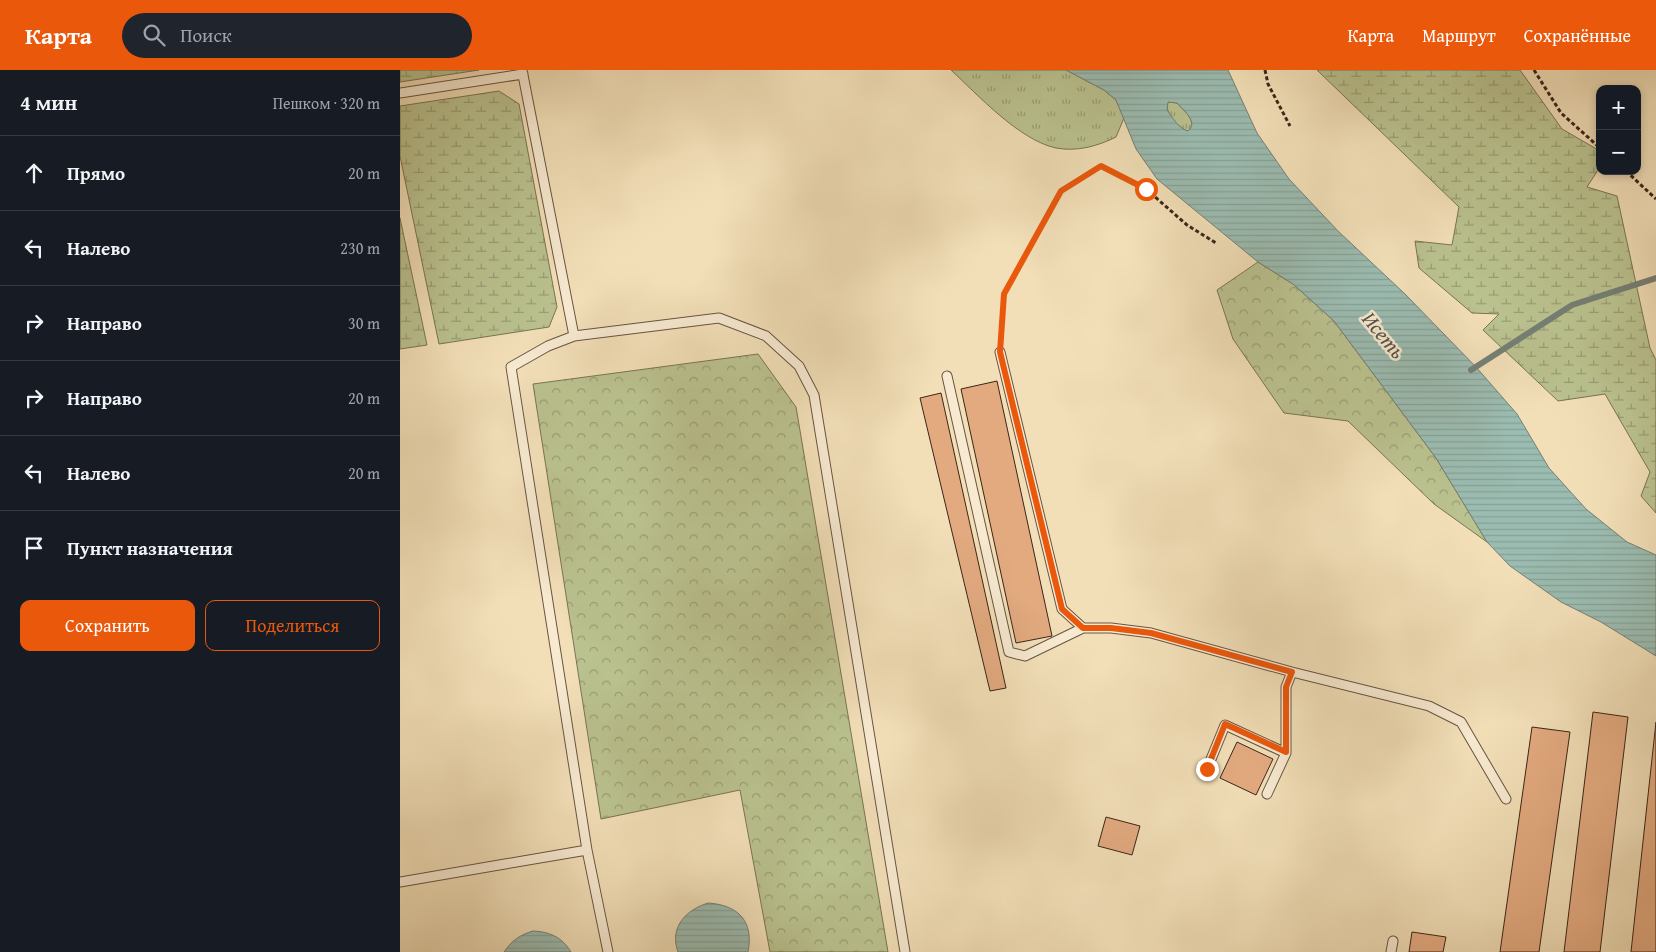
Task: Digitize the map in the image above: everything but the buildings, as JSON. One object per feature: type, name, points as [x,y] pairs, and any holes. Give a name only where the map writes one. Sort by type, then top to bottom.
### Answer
[{"type":"lane","points":[[400,92],[522,72],[574,336]]},
{"type":"lane","points":[[608,952],[587,850],[512,367],[548,346],[574,336],[718,318],[766,336],[799,366],[814,395],[905,952]]},
{"type":"lane","points":[[1000,352],[1062,609],[1083,628]]},
{"type":"lane","points":[[946,376],[1009,652],[1025,656],[1083,628],[1111,628],[1151,633],[1292,672],[1430,706],[1461,722],[1506,799]]},
{"type":"lane","points":[[1267,794],[1286,752],[1286,687],[1292,672]]},
{"type":"lane","points":[[1207,769],[1225,724],[1286,752]]},
{"type":"lane","points":[[400,882],[587,850]]},
{"type":"lane","points":[[1391,952],[1393,941]]},
{"type":"path","points":[[1265,70],[1268,84],[1290,126]]},
{"type":"path","points":[[1534,70],[1561,113],[1596,144]]},
{"type":"path","points":[[1000,352],[1004,294],[1061,191],[1101,166],[1146,189],[1187,225],[1216,243]]},
{"type":"path","points":[[1630,175],[1656,199]]},
{"type":"green space","points":[[400,70],[479,70],[400,82]]},
{"type":"green space","points":[[951,70],[1066,70],[1104,90],[1116,100],[1124,118],[1116,137],[1079,149],[1056,148],[1028,136],[1014,126],[986,104]]},
{"type":"green space","points":[[1317,70],[1520,70],[1562,129],[1596,149],[1596,173],[1587,187],[1617,196],[1650,348],[1656,360],[1656,513],[1641,496],[1650,472],[1605,394],[1558,401],[1483,330],[1499,314],[1472,313],[1419,268],[1415,241],[1452,245],[1459,207]]},
{"type":"green space","points":[[499,91],[519,104],[557,307],[549,327],[439,344],[400,156],[400,106]]},
{"type":"green space","points":[[1168,102],[1177,103],[1189,116],[1192,124],[1188,131],[1180,127],[1173,120],[1168,111]]},
{"type":"green space","points":[[400,218],[427,345],[400,349]]},
{"type":"green space","points":[[1258,262],[1293,284],[1334,321],[1436,458],[1487,542],[1434,504],[1348,421],[1284,413],[1233,339],[1217,290]]},
{"type":"green space","points":[[758,354],[796,407],[888,952],[770,952],[740,790],[601,819],[533,384]]},
{"type":"water","name":"Исеть","points":[[1066,70],[1228,70],[1257,133],[1289,179],[1338,231],[1405,294],[1476,367],[1517,414],[1549,468],[1586,509],[1627,542],[1656,555],[1656,656],[1601,622],[1561,602],[1510,566],[1487,542],[1436,458],[1334,321],[1293,284],[1258,262],[1157,179],[1136,149],[1116,100],[1104,90]],"holes":[[[1168,102],[1177,103],[1191,120],[1192,124],[1188,131],[1184,130],[1167,110]]]},
{"type":"water","points":[[708,903],[728,907],[742,917],[749,932],[748,952],[678,952],[676,935],[681,921],[693,910]]},
{"type":"water","points":[[533,931],[555,936],[571,952],[504,952],[510,944],[524,934]]},
{"type":"waterway","points":[[1471,370],[1572,305],[1656,278]]},
{"type":"route","points":[[1146,189],[1101,166],[1061,191],[1004,294],[1000,352],[1062,609],[1083,628],[1111,628],[1151,633],[1292,672],[1286,687],[1286,752],[1225,724],[1207,769]]}]
